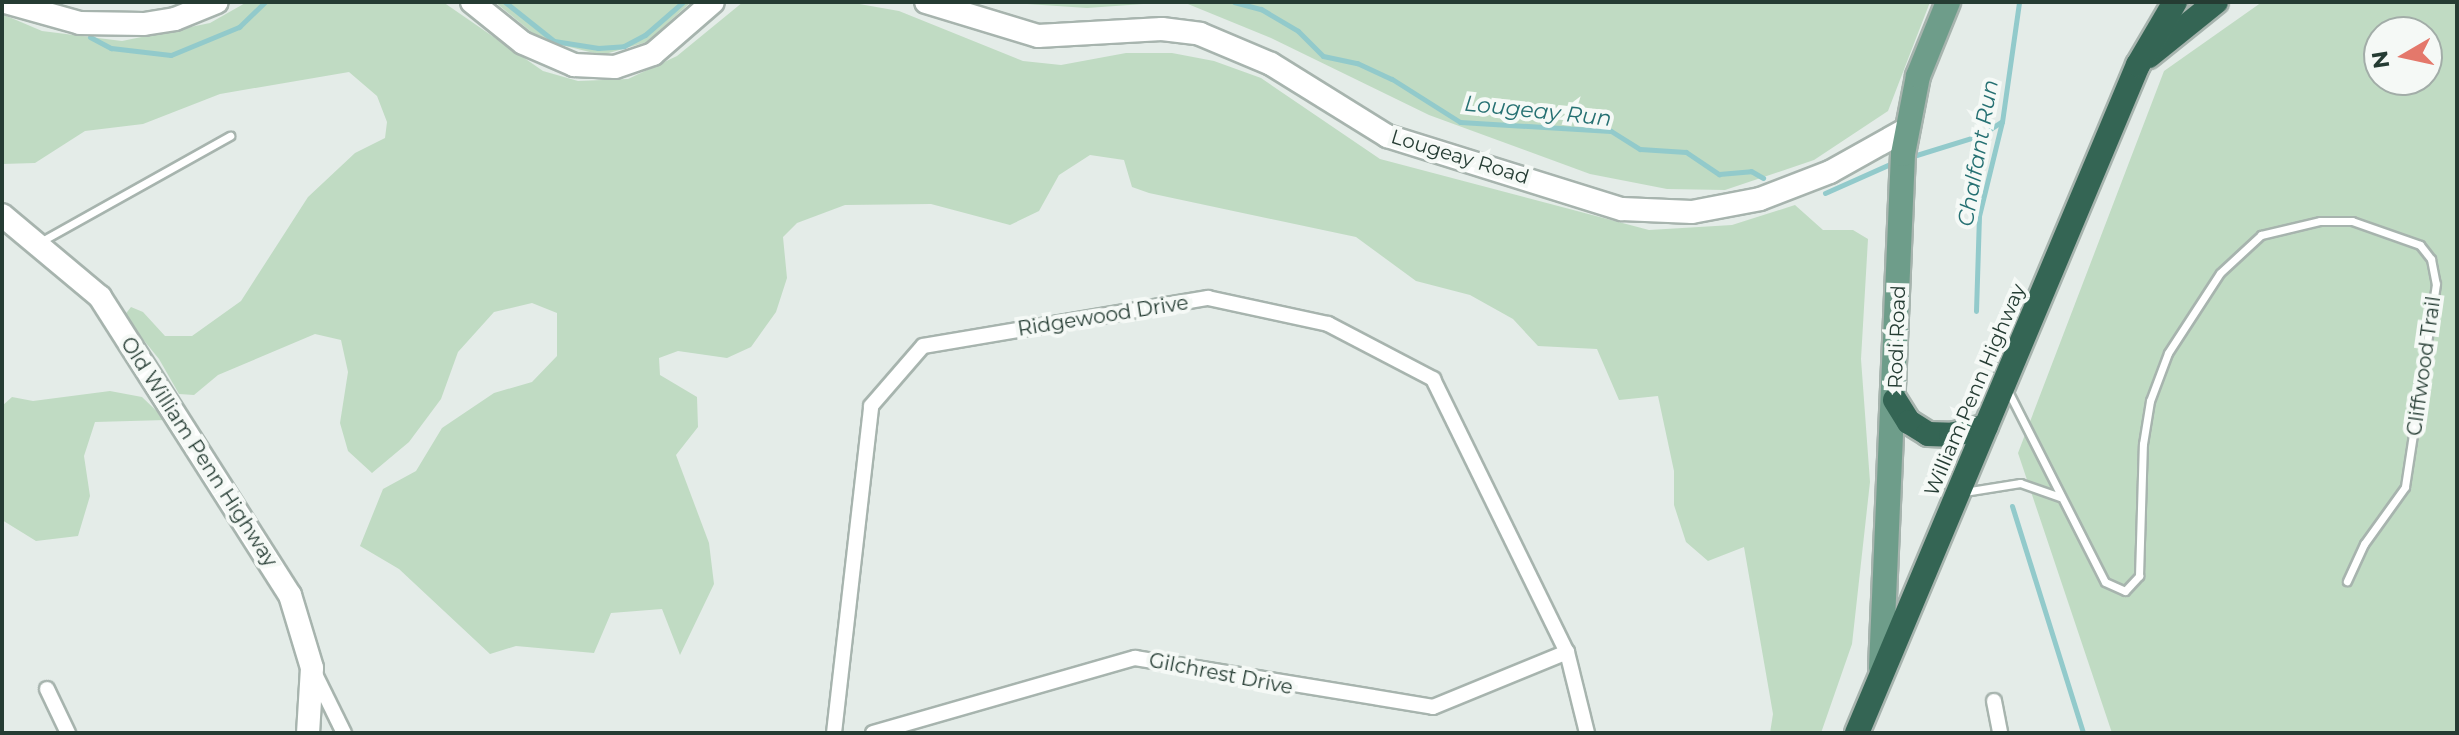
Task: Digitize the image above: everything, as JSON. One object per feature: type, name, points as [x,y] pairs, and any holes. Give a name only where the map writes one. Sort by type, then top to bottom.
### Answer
[{"type":"highway","name":"William Penn Highway","points":[[2138,65],[2154,2]]},
{"type":"highway","name":"William Penn Highway","points":[[1857,733],[2138,65],[2175,2]]},
{"type":"highway","points":[[2138,65],[2216,2]]},
{"type":"highway","points":[[1895,400],[1909,422],[1928,434],[1951,435],[1986,426]]},
{"type":"main road","name":"Rodi Road","points":[[1879,680],[1895,400],[1903,158],[1918,76],[1948,2]]},
{"type":"street","points":[[5,2],[80,23],[144,24],[175,19],[217,2]]},
{"type":"street","points":[[472,2],[523,43],[574,65],[615,67],[653,54],[713,2]]},
{"type":"street","name":"Lougeay Road","points":[[926,2],[1038,36],[1162,29],[1200,34],[1271,64],[1387,136],[1622,209],[1692,212],[1760,199],[1830,172],[1907,129]]},
{"type":"street","name":"Old William Penn Highway","points":[[2,215],[100,297],[290,595],[312,668],[308,733]]},
{"type":"street","name":"Ridgewood Drive","points":[[834,733],[871,406],[923,346],[1208,298],[1328,324],[1433,379],[1567,652],[1587,733]]},
{"type":"street","name":"Gilchrest Drive","points":[[873,733],[1135,658],[1308,691],[1433,707],[1567,652]]},
{"type":"street","points":[[312,668],[344,733]]},
{"type":"street","points":[[47,689],[68,733]]},
{"type":"street","points":[[1994,701],[2000,733]]},
{"type":"lane","points":[[38,243],[230,136]]},
{"type":"lane","name":"Cliffwood Trail","points":[[2004,384],[2109,587],[2131,589],[2139,576],[2143,444],[2150,401],[2168,353],[2189,316],[2220,273],[2261,235],[2274,228],[2352,221],[2420,245],[2436,275],[2405,487],[2364,544],[2347,581]]},
{"type":"lane","points":[[1957,494],[2020,483],[2062,498]]},
{"type":"green space","points":[[247,2],[443,2],[543,71],[578,81],[628,79],[677,56],[743,2],[848,2],[899,11],[1023,61],[1061,65],[1126,53],[1172,53],[1214,61],[1261,78],[1380,159],[1649,230],[1732,225],[1795,205],[1823,230],[1853,230],[1868,239],[1861,359],[1870,482],[1852,644],[1821,733],[1770,733],[1773,714],[1744,547],[1708,561],[1686,542],[1674,505],[1674,471],[1658,396],[1619,400],[1597,349],[1538,346],[1513,319],[1470,295],[1416,281],[1356,237],[1149,193],[1132,187],[1124,160],[1090,155],[1059,175],[1039,211],[1010,225],[931,204],[845,205],[797,223],[783,237],[787,278],[776,312],[751,347],[727,358],[678,351],[659,358],[660,375],[697,397],[698,427],[676,455],[709,543],[714,584],[680,655],[662,609],[611,613],[594,653],[516,646],[490,654],[399,569],[360,546],[383,489],[416,471],[442,428],[494,393],[532,382],[557,356],[557,313],[532,303],[494,312],[458,352],[441,399],[409,442],[372,473],[348,451],[340,423],[348,372],[341,340],[315,334],[218,375],[194,395],[179,394],[159,359],[124,316],[131,307],[143,312],[165,336],[192,336],[241,301],[308,197],[355,153],[385,138],[387,122],[377,96],[349,72],[220,94],[143,124],[85,131],[35,163],[2,164],[2,14],[42,31],[122,41],[210,23]]},
{"type":"green space","points":[[495,2],[691,2],[647,42],[602,55],[541,40]]},
{"type":"green space","points":[[995,2],[1171,2],[1087,8]]},
{"type":"green space","points":[[1183,2],[1930,2],[1888,111],[1814,160],[1725,190],[1667,189],[1590,174],[1429,115],[1271,38]]},
{"type":"green space","points":[[2262,2],[2457,2],[2457,733],[2112,733],[2018,453],[2164,71]]},
{"type":"green space","points":[[110,391],[142,397],[166,420],[95,422],[84,456],[90,496],[78,536],[36,541],[2,520],[2,406],[12,397],[33,401]]},
{"type":"waterway","name":"Lougeay Run","points":[[90,37],[111,48],[171,55],[239,27],[265,2]]},
{"type":"waterway","name":"Lougeay Run","points":[[505,2],[554,41],[598,48],[624,46],[645,35],[683,2]]},
{"type":"waterway","name":"Lougeay Run","points":[[1234,2],[1261,9],[1298,31],[1323,56],[1357,63],[1392,79],[1460,122],[1611,131],[1640,149],[1686,152],[1719,174],[1751,171],[1763,178]]},
{"type":"waterway","name":"Chalfant Run","points":[[1976,311],[1979,216],[2002,122],[2019,2]]},
{"type":"waterway","name":"Lougeay Run","points":[[1910,157],[1981,135],[2001,122]]},
{"type":"waterway","name":"Lougeay Run","points":[[1825,193],[1897,161]]},
{"type":"waterway","name":"Chalfant Run","points":[[2012,506],[2083,733]]}]
